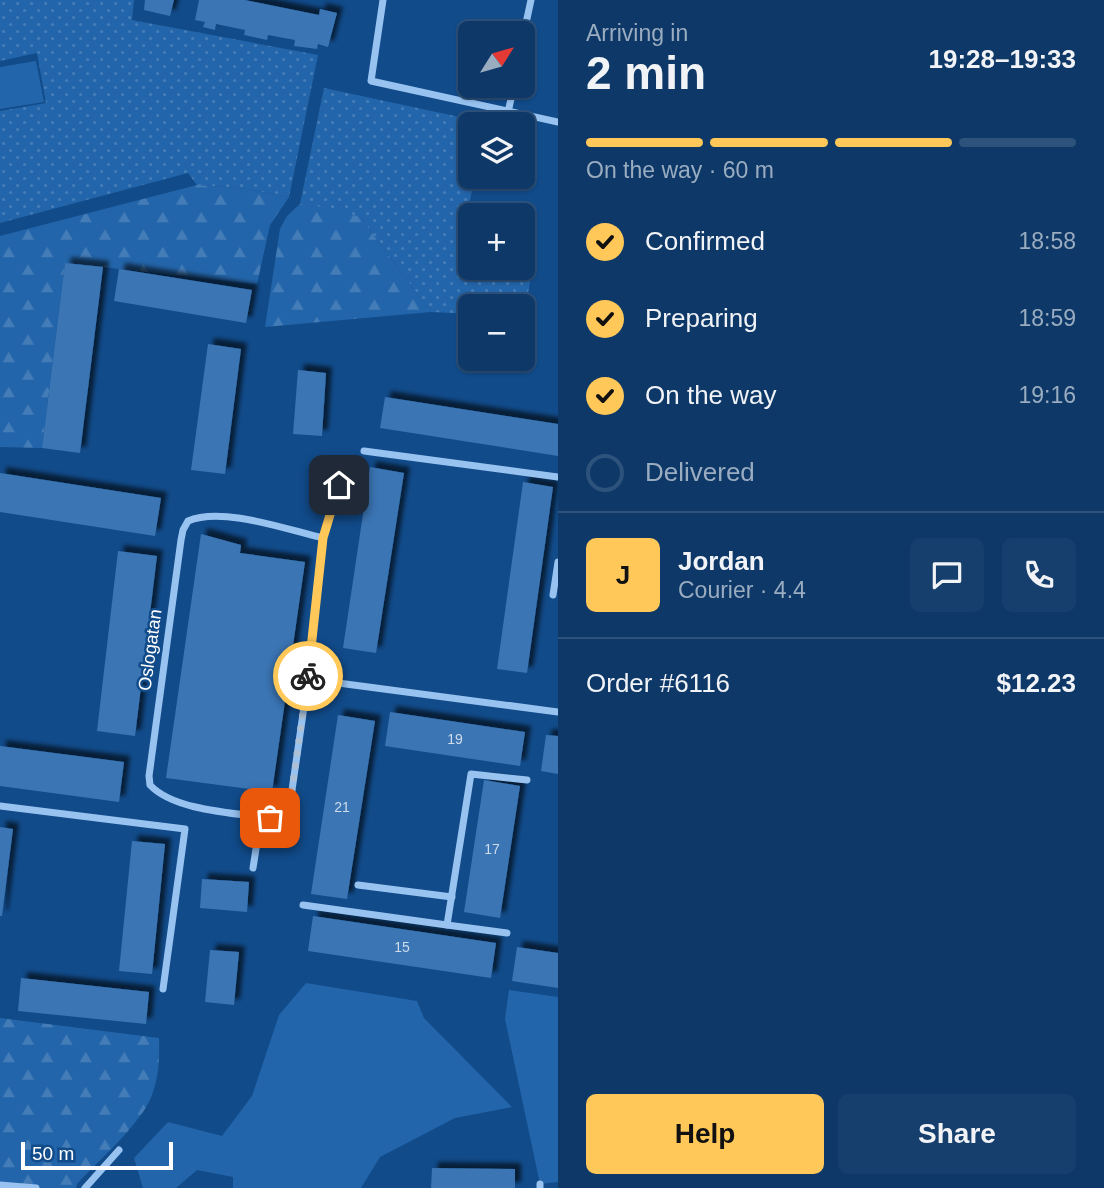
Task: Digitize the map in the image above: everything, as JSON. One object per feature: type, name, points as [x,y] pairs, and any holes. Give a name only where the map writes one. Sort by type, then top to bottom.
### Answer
[{"type":"street","points":[[383,0],[371,81],[508,112],[511,98]]},
{"type":"street","points":[[526,21],[531,0]]},
{"type":"street","points":[[535,117],[558,121]]},
{"type":"street","points":[[364,451],[558,477]]},
{"type":"street","points":[[253,868],[261,817],[279,815],[285,810],[291,797],[308,679],[323,538],[339,485]]},
{"type":"street","name":"Oslogatan","points":[[261,817],[192,806],[165,798],[150,785],[149,776],[183,530],[188,521],[207,516],[242,519],[323,538]]},
{"type":"street","points":[[553,595],[558,562]]},
{"type":"street","points":[[308,679],[558,712]]},
{"type":"street","points":[[447,925],[471,774],[527,780]]},
{"type":"street","points":[[0,806],[185,829],[163,989]]},
{"type":"street","points":[[358,885],[452,897]]},
{"type":"street","points":[[303,905],[507,933]]},
{"type":"street","points":[[85,1188],[119,1150]]},
{"type":"street","points":[[0,1185],[36,1188]]},
{"type":"green space","points":[[0,0],[134,0],[132,20],[318,55],[289,197],[241,188],[197,185],[188,173],[0,223],[0,111],[46,103],[37,53],[0,61]]},
{"type":"green space","points":[[36,61],[44,102],[0,109],[0,67]]},
{"type":"green space","points":[[324,88],[458,117],[458,189],[472,189],[470,203],[458,203],[458,280],[530,280],[528,294],[458,294],[458,313],[431,312],[360,217],[300,204]]},
{"type":"green space","points":[[197,185],[241,188],[289,197],[270,225],[257,284],[65,263],[42,448],[0,447],[0,236]]},
{"type":"green space","points":[[300,204],[331,208],[360,217],[431,312],[265,327],[280,229],[287,216]]},
{"type":"green space","points":[[306,983],[417,1001],[424,1018],[512,1107],[455,1118],[380,1157],[361,1188],[233,1188],[233,1177],[197,1170],[176,1188],[143,1188],[134,1158],[168,1122],[222,1136],[252,1096],[279,1015]]},
{"type":"green space","points":[[509,990],[558,997],[558,1182],[540,1184],[505,1019]]},
{"type":"green space","points":[[0,1018],[159,1038],[157,1077],[148,1104],[128,1131],[76,1188],[0,1188]]},
{"type":"building","points":[[145,0],[174,0],[170,16],[144,10]]},
{"type":"building","points":[[199,0],[245,0],[319,15],[320,9],[337,13],[328,47],[318,44],[317,49],[294,46],[295,40],[268,35],[267,40],[244,35],[245,30],[216,24],[215,30],[203,27],[205,22],[195,20]]},
{"type":"building","points":[[65,263],[103,267],[80,453],[42,448]]},
{"type":"building","points":[[119,269],[252,290],[246,323],[114,301]]},
{"type":"building","points":[[208,344],[241,349],[225,474],[191,470]]},
{"type":"building","points":[[298,370],[326,373],[322,436],[293,434]]},
{"type":"building","points":[[385,397],[558,424],[558,456],[380,428]]},
{"type":"building","points":[[370,467],[404,473],[376,653],[343,648]]},
{"type":"building","points":[[0,473],[161,498],[155,536],[0,512]]},
{"type":"building","points":[[523,482],[553,487],[527,673],[497,669]]},
{"type":"building","points":[[201,534],[241,545],[240,553],[305,562],[272,792],[166,778]]},
{"type":"building","points":[[118,551],[157,556],[135,736],[97,731]]},
{"type":"building","points":[[390,712],[525,732],[520,766],[385,746]]},
{"type":"building","points":[[338,715],[375,721],[347,899],[311,894]]},
{"type":"building","points":[[546,735],[558,736],[558,774],[541,771]]},
{"type":"building","points":[[0,746],[124,762],[119,802],[0,786]]},
{"type":"building","points":[[484,780],[520,786],[500,918],[464,912]]},
{"type":"building","points":[[0,827],[13,829],[2,916],[0,916]]},
{"type":"building","points":[[132,841],[165,844],[152,974],[119,971]]},
{"type":"building","points":[[202,879],[249,882],[247,912],[200,908]]},
{"type":"building","points":[[313,916],[496,943],[491,978],[308,951]]},
{"type":"building","points":[[517,947],[558,953],[558,988],[512,981]]},
{"type":"building","points":[[210,950],[239,952],[234,1005],[205,1002]]},
{"type":"building","points":[[21,978],[149,992],[146,1024],[18,1011]]},
{"type":"building","points":[[432,1168],[515,1169],[515,1188],[431,1188]]},
{"type":"way so far","points":[[270,818],[285,810],[291,797],[308,676]]},
{"type":"route","points":[[308,676],[323,538],[339,485]]}]
